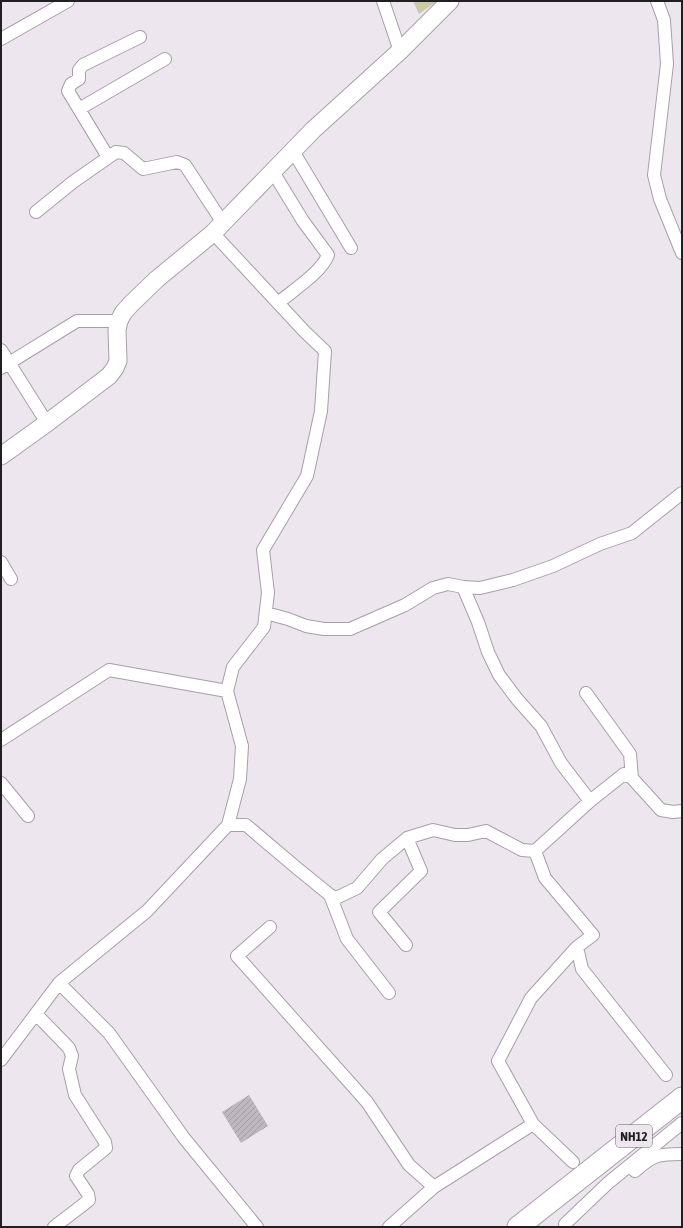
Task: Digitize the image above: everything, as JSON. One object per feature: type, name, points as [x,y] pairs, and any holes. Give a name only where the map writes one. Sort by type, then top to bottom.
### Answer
[{"type":"highway","name":"NH12","points":[[518,1227],[682,1098]]},
{"type":"highway","name":"NH12","points":[[534,1227],[555,1198]]},
{"type":"main road","points":[[1,456],[109,376],[115,368],[118,360],[117,330],[119,321],[123,313],[131,304],[157,279],[218,228],[313,130],[400,51],[450,1]]},
{"type":"street","points":[[1,39],[68,1]]},
{"type":"street","points":[[384,1],[400,51]]},
{"type":"street","points":[[657,1],[664,20],[667,64],[654,175],[660,198],[682,253]]},
{"type":"street","points":[[108,157],[68,91],[72,84],[79,79],[79,70],[83,65],[140,37]]},
{"type":"street","points":[[79,108],[165,59]]},
{"type":"street","points":[[293,151],[351,248]]},
{"type":"street","points":[[1,1060],[59,983],[147,911],[228,825],[240,779],[242,746],[227,691],[233,668],[264,627],[268,593],[263,550],[307,476],[321,411],[325,351],[278,303],[218,228],[186,165],[177,162],[143,168],[124,153],[116,152],[73,182],[36,212]]},
{"type":"street","points":[[273,172],[303,221],[328,255],[325,263],[317,271],[278,303]]},
{"type":"street","points":[[5,366],[77,321],[119,321]]},
{"type":"street","points":[[1,350],[5,366],[47,423]]},
{"type":"street","points":[[266,613],[306,626],[324,629],[350,628],[405,605],[433,588],[448,584],[480,588],[513,580],[553,566],[600,544],[632,533],[682,493]]},
{"type":"street","points":[[1,562],[11,579]]},
{"type":"street","points":[[463,587],[478,622],[488,652],[499,675],[517,699],[541,726],[561,763],[590,802]]},
{"type":"street","points":[[1,740],[109,670],[227,691]]},
{"type":"street","points":[[586,693],[630,754],[632,778]]},
{"type":"street","points":[[228,825],[246,825],[330,895],[336,898],[356,888],[382,859],[407,838],[433,830],[454,835],[468,835],[486,831],[522,850],[535,851],[624,774],[632,778],[661,810],[673,812],[682,811]]},
{"type":"street","points":[[1,783],[28,816]]},
{"type":"street","points":[[406,945],[380,912],[421,872],[407,838]]},
{"type":"street","points":[[535,851],[545,878],[593,935],[577,947],[531,998],[498,1061],[533,1124],[573,1162]]},
{"type":"street","points":[[330,895],[347,938],[389,993]]},
{"type":"street","points":[[270,927],[237,956],[367,1102],[409,1165],[434,1187]]},
{"type":"street","points":[[577,947],[582,969],[666,1075]]},
{"type":"street","points":[[59,983],[108,1033],[184,1138],[257,1227]]},
{"type":"street","points":[[36,1014],[69,1048],[72,1056],[69,1069],[75,1095],[105,1142],[106,1148],[79,1170],[76,1176],[88,1194],[88,1200],[54,1227]]},
{"type":"street","points":[[563,1225],[608,1183],[682,1123]]},
{"type":"street","points":[[389,1227],[434,1187],[533,1124]]},
{"type":"street","points":[[563,1225],[578,1218],[645,1162],[663,1154],[682,1154]]},
{"type":"green space","points":[[413,1],[437,1],[419,14]]},
{"type":"building","points":[[249,1095],[268,1126],[241,1143],[222,1112]]}]
